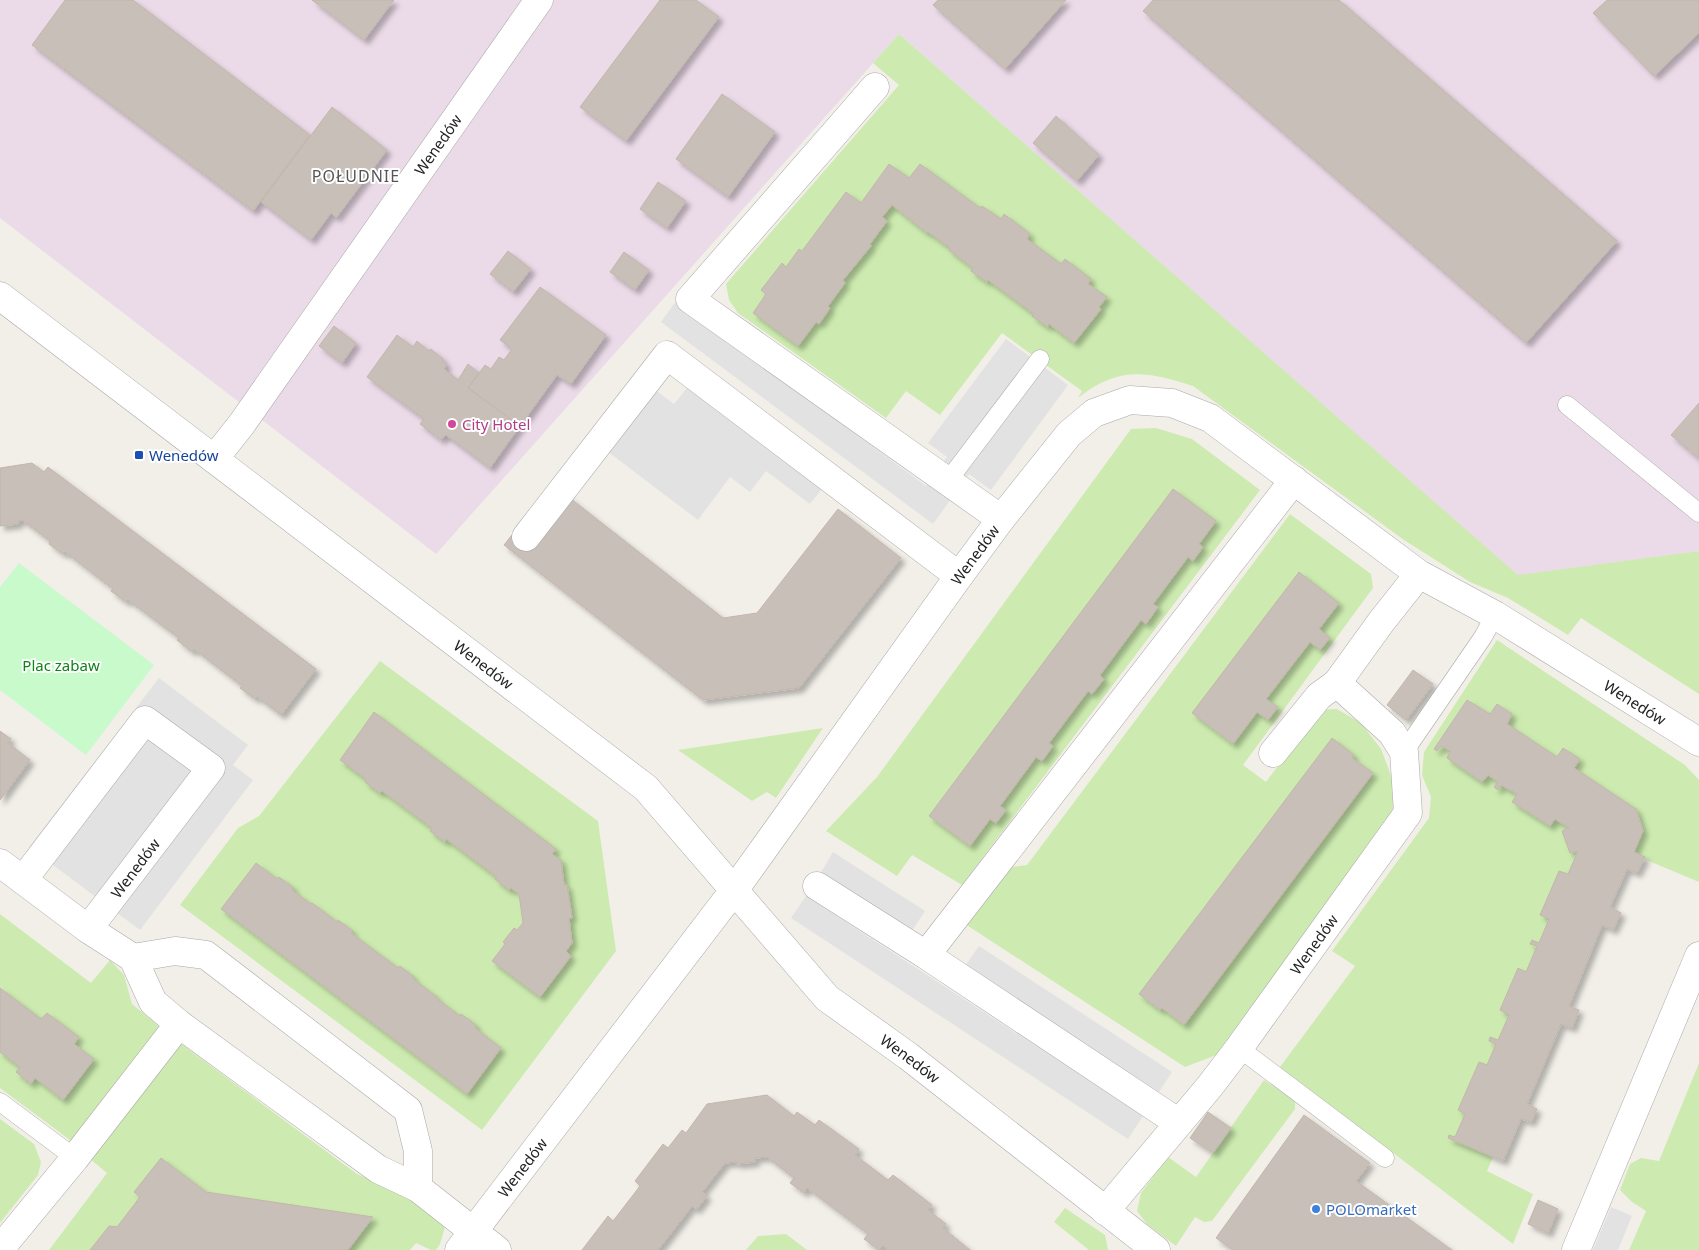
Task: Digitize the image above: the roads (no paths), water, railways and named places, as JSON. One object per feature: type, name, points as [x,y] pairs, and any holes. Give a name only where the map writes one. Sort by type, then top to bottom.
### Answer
[{"type":"street","name":"Wenedów","points":[[214,459],[252,408],[539,0]]},
{"type":"street","points":[[875,87],[690,299],[1000,519]]},
{"type":"street","name":"Wenedów","points":[[0,296],[646,788],[827,998],[908,1056],[1105,1211],[1141,1246]]},
{"type":"street","points":[[526,538],[667,355],[959,576]]},
{"type":"street","name":"Wenedów","points":[[466,1241],[735,889],[1000,519],[1069,434],[1094,413],[1130,400],[1172,403],[1210,418],[1419,574],[1495,615],[1699,742]]},
{"type":"street","points":[[926,955],[1294,480]]},
{"type":"street","points":[[1273,754],[1319,696],[1337,683],[1381,622],[1419,574]]},
{"type":"street","points":[[1337,683],[1392,733],[1404,752]]},
{"type":"street","name":"Wenedów","points":[[23,880],[145,720],[211,768],[88,929]]},
{"type":"street","name":"Wenedów","points":[[1105,1211],[1210,1086],[1408,814],[1404,752]]},
{"type":"street","points":[[0,863],[88,929],[133,958],[153,1002],[178,1024],[378,1169],[418,1188],[466,1241],[496,1250]]},
{"type":"street","points":[[817,886],[926,955],[1179,1123]]},
{"type":"street","points":[[133,958],[176,951],[206,955],[408,1110],[418,1152],[418,1188]]},
{"type":"street","points":[[1576,1250],[1699,956]]},
{"type":"street","points":[[0,1249],[75,1158],[178,1024]]},
{"type":"lane","points":[[947,482],[1040,359]]},
{"type":"lane","points":[[1567,405],[1699,513]]},
{"type":"lane","points":[[1404,752],[1495,615]]},
{"type":"lane","points":[[1238,1048],[1385,1158]]},
{"type":"lane","points":[[0,1102],[75,1158]]},
{"type":"place","name":"City Hotel","points":[[452,424]]},
{"type":"place","name":"Wenedów","points":[[139,455]]},
{"type":"place","name":"POLOmarket","points":[[1316,1209]]},
{"type":"district","name":"POŁUDNIE","points":[[356,176]]},
{"type":"park label","name":"Plac zabaw","points":[[61,665]]}]
